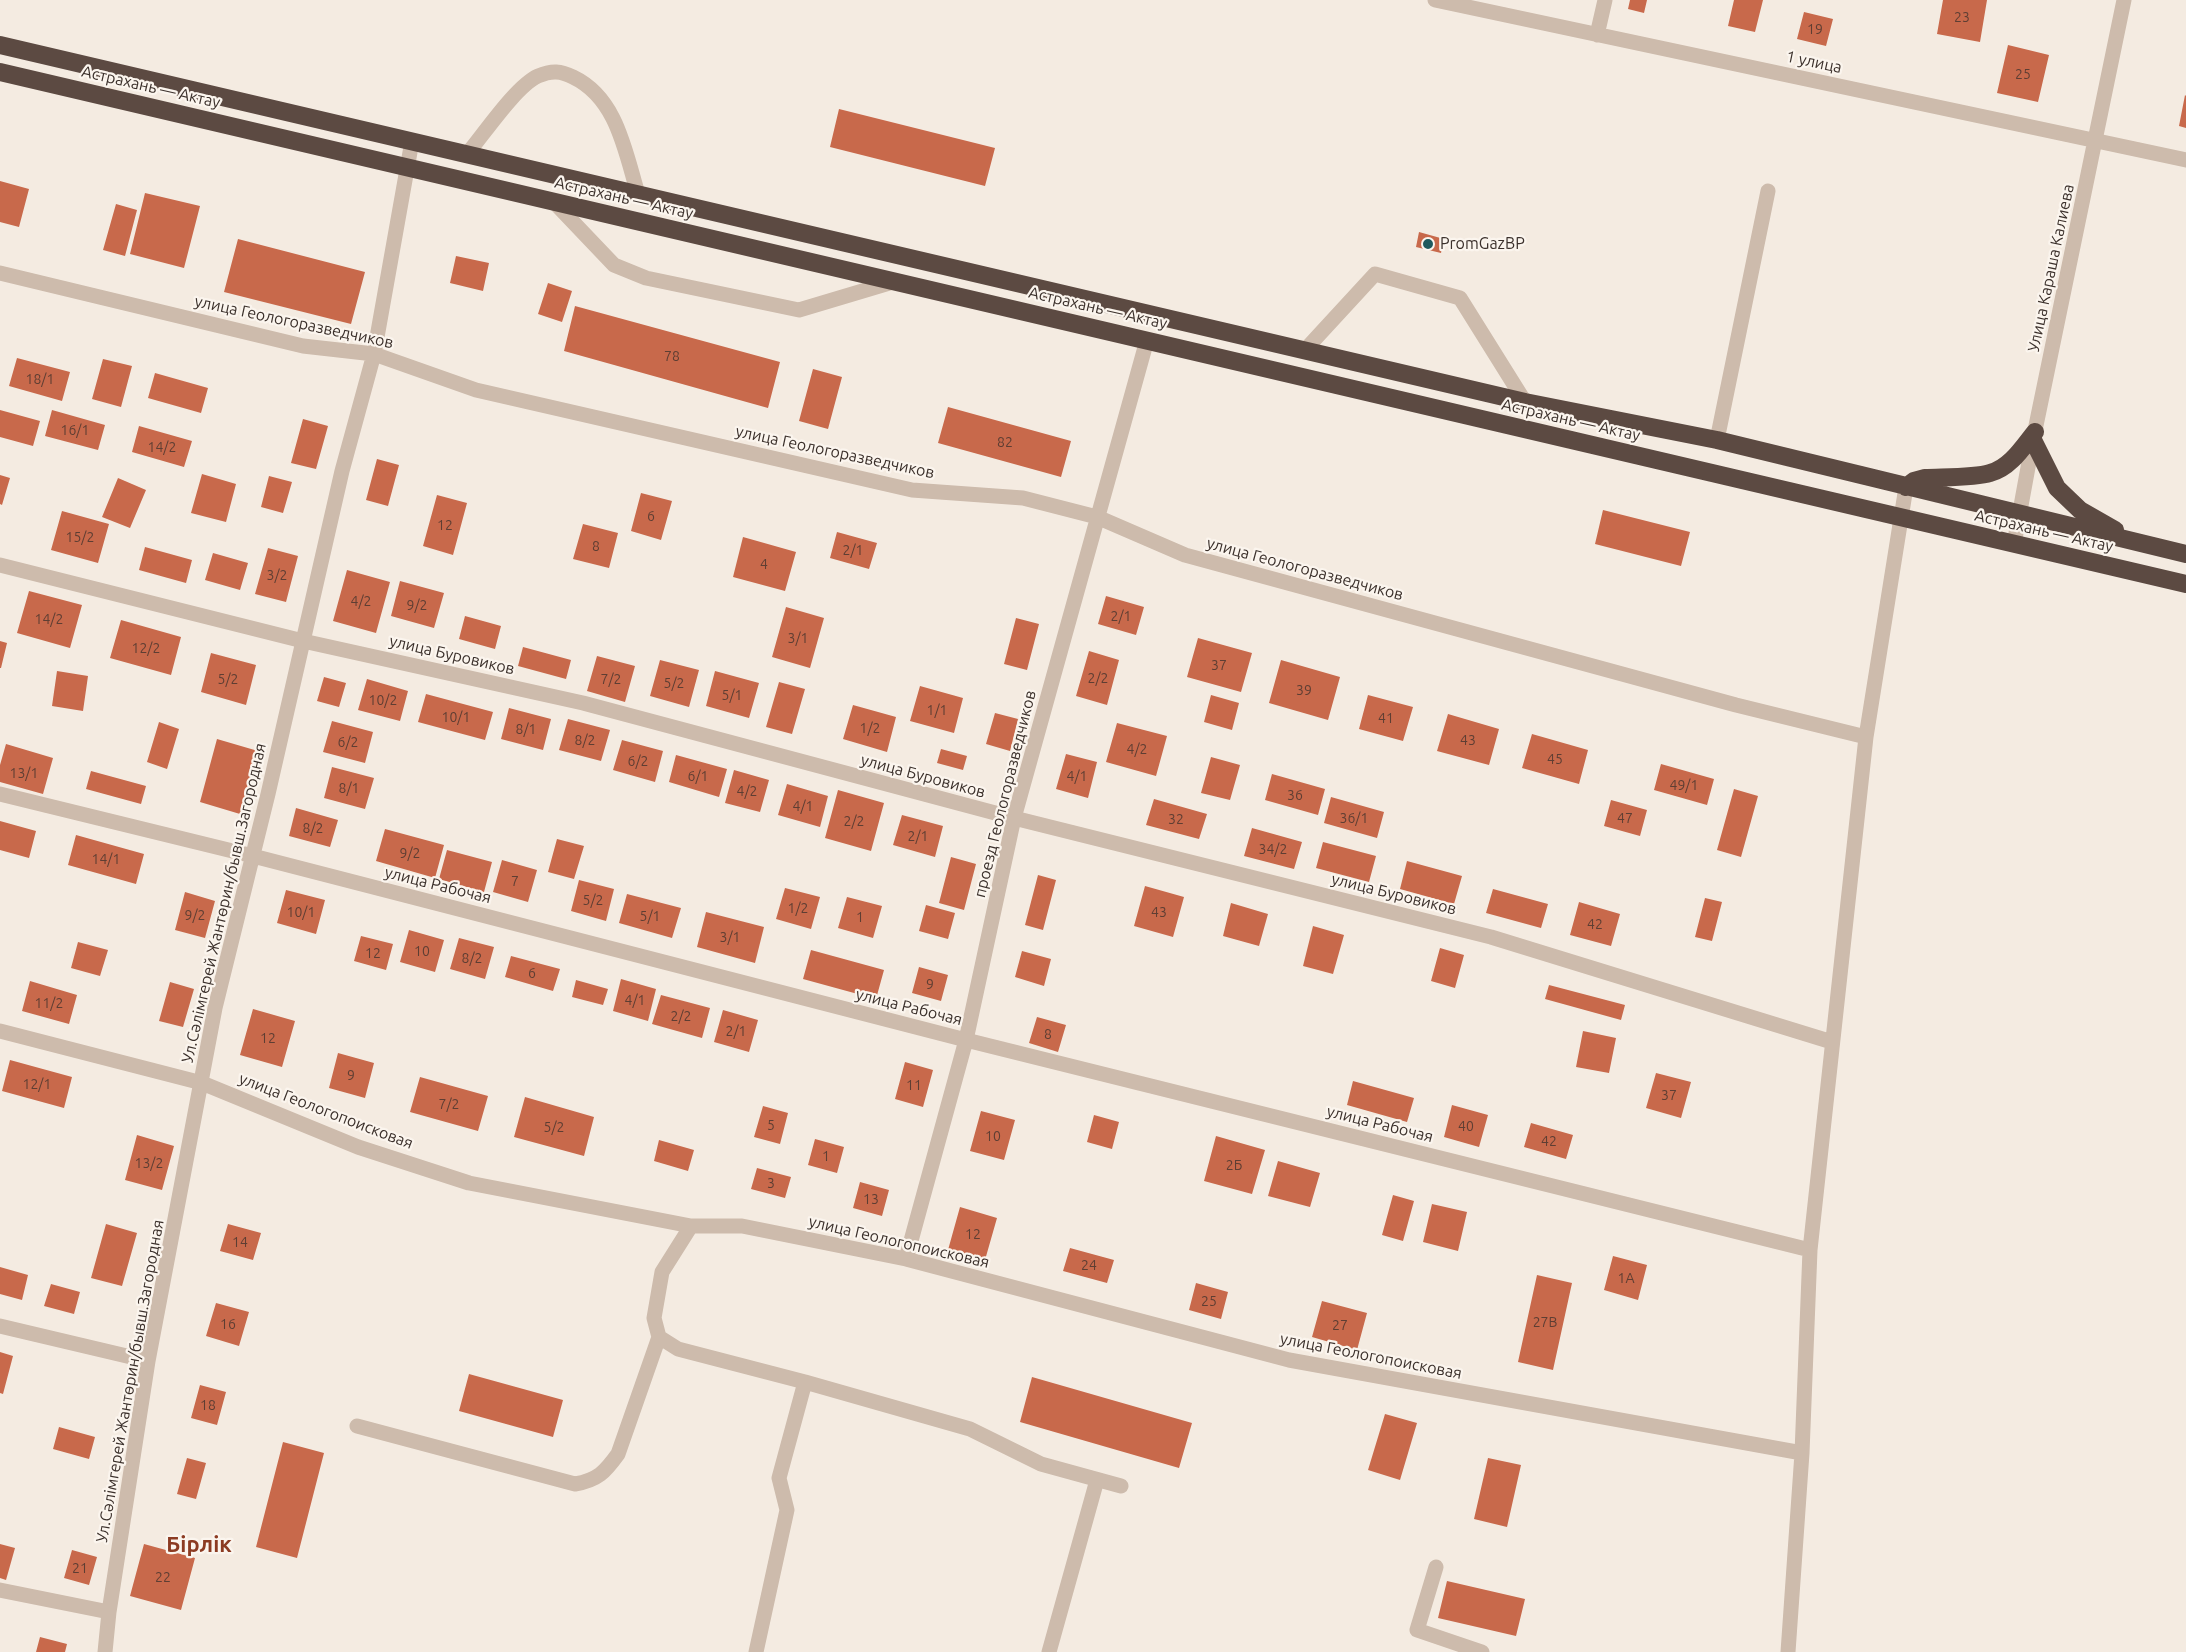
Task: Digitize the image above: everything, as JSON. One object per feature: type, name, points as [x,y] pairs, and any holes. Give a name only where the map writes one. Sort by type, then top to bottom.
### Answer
[{"type":"highway","name":"Астрахань — Актау","points":[[0,45],[1525,402],[1717,440],[2186,554]]},
{"type":"highway","name":"Астрахань — Актау","points":[[0,72],[2186,584]]},
{"type":"highway","points":[[120,99],[124,74]]},
{"type":"highway","points":[[1906,487],[1924,478],[1991,473],[2006,465],[2034,436],[2056,488],[2080,510],[2135,542]]},
{"type":"street","name":"1 улица","points":[[1435,0],[2186,160]]},
{"type":"street","points":[[1597,34],[1605,0]]},
{"type":"street","name":"Улица Караша Калиева","points":[[2014,544],[2034,436],[2124,0]]},
{"type":"street","points":[[467,154],[513,96],[537,76],[560,71],[585,83],[609,109],[619,130],[638,194]]},
{"type":"street","name":"Ул.Сәлімгерей Жантөрин/бывш.Загородная","points":[[105,1652],[109,1612],[148,1362],[215,1008],[253,856],[342,471],[374,354],[412,141]]},
{"type":"street","points":[[1717,440],[1768,191]]},
{"type":"street","points":[[553,201],[614,266],[646,278],[799,310],[896,281]]},
{"type":"street","name":"улица Геологоразведчиков","points":[[0,273],[303,346],[374,354],[476,390],[912,490],[1023,498],[1097,517],[1185,555],[1736,705],[1866,737]]},
{"type":"street","points":[[1305,350],[1375,274],[1460,298],[1525,402]]},
{"type":"street","name":"проезд Геологоразведчиков","points":[[906,1258],[966,1040],[1014,818],[1147,340]]},
{"type":"street","points":[[1788,1652],[1803,1453],[1810,1250],[1866,737],[1906,487]]},
{"type":"street","name":"улица Буровиков","points":[[0,565],[303,641],[583,703],[1014,818],[1491,937],[1832,1042]]},
{"type":"street","name":"улица Рабочая","points":[[0,794],[253,856],[966,1040],[1810,1250]]},
{"type":"street","name":"улица Геологопоисковая","points":[[0,1031],[202,1083],[358,1147],[469,1183],[692,1226],[742,1226],[906,1258],[1289,1360],[1803,1453]]},
{"type":"street","points":[[357,1426],[575,1484],[592,1481],[607,1469],[618,1454],[659,1337],[654,1318],[662,1272],[692,1226]]},
{"type":"street","points":[[0,1326],[148,1362]]},
{"type":"street","points":[[659,1337],[678,1349],[970,1429],[1041,1464],[1122,1486]]},
{"type":"street","points":[[756,1652],[787,1510],[779,1478],[805,1382]]},
{"type":"street","points":[[1049,1652],[1097,1480]]},
{"type":"street","points":[[1436,1567],[1417,1630],[1482,1652]]},
{"type":"street","points":[[0,1590],[109,1612]]},
{"type":"building","points":[[1630,0],[1647,0],[1644,13],[1628,9]]},
{"type":"building","points":[[1734,0],[1763,0],[1755,32],[1728,26]]},
{"type":"building","points":[[1943,0],[1987,0],[1980,42],[1937,34]]},
{"type":"building","points":[[1804,12],[1833,19],[1826,46],[1797,39]]},
{"type":"building","points":[[2008,45],[2049,55],[2038,102],[1997,93]]},
{"type":"building","points":[[2186,96],[2186,128],[2179,126]]},
{"type":"building","points":[[839,109],[995,148],[985,186],[830,147]]},
{"type":"building","points":[[0,181],[29,189],[19,227],[0,222]]},
{"type":"building","points":[[145,193],[200,206],[184,268],[130,254]]},
{"type":"building","points":[[116,204],[137,210],[125,256],[103,250]]},
{"type":"building","points":[[1419,232],[1444,239],[1441,253],[1416,247]]},
{"type":"building","points":[[238,239],[365,272],[351,324],[224,292]]},
{"type":"building","points":[[456,256],[489,263],[483,291],[450,283]]},
{"type":"building","points":[[548,283],[572,291],[562,322],[538,314]]},
{"type":"building","points":[[575,306],[780,362],[768,408],[564,351]]},
{"type":"building","points":[[17,358],[70,372],[62,401],[9,386]]},
{"type":"building","points":[[103,359],[132,366],[121,407],[92,399]]},
{"type":"building","points":[[813,369],[842,377],[828,429],[799,421]]},
{"type":"building","points":[[155,373],[208,388],[201,413],[148,398]]},
{"type":"building","points":[[948,407],[1071,441],[1061,477],[938,443]]},
{"type":"building","points":[[0,410],[40,421],[33,446],[0,437]]},
{"type":"building","points":[[52,410],[105,425],[98,450],[45,436]]},
{"type":"building","points":[[303,419],[328,426],[316,469],[291,463]]},
{"type":"building","points":[[139,426],[192,441],[184,467],[132,452]]},
{"type":"building","points":[[377,459],[399,465],[388,506],[366,500]]},
{"type":"building","points":[[202,474],[236,484],[226,522],[191,513]]},
{"type":"building","points":[[0,475],[10,478],[2,505],[0,504]]},
{"type":"building","points":[[269,476],[292,482],[283,513],[261,507]]},
{"type":"building","points":[[118,478],[146,490],[130,528],[102,517]]},
{"type":"building","points":[[641,493],[672,501],[661,540],[631,531]]},
{"type":"building","points":[[437,495],[467,503],[453,555],[423,546]]},
{"type":"building","points":[[1603,510],[1690,532],[1681,566],[1595,544]]},
{"type":"building","points":[[62,511],[109,524],[98,563],[51,550]]},
{"type":"building","points":[[583,524],[618,533],[609,568],[573,559]]},
{"type":"building","points":[[837,532],[877,543],[869,569],[830,558]]},
{"type":"building","points":[[743,537],[796,552],[785,591],[733,577]]},
{"type":"building","points":[[145,547],[192,560],[186,583],[139,570]]},
{"type":"building","points":[[268,548],[298,556],[286,602],[255,594]]},
{"type":"building","points":[[213,553],[248,563],[240,590],[205,580]]},
{"type":"building","points":[[347,570],[390,582],[376,633],[333,621]]},
{"type":"building","points":[[400,581],[444,593],[434,628],[391,616]]},
{"type":"building","points":[[29,591],[82,605],[70,648],[17,633]]},
{"type":"building","points":[[1106,596],[1144,607],[1136,635],[1098,624]]},
{"type":"building","points":[[786,607],[824,618],[810,668],[772,657]]},
{"type":"building","points":[[465,616],[501,626],[495,649],[459,639]]},
{"type":"building","points":[[1016,618],[1039,624],[1027,670],[1004,664]]},
{"type":"building","points":[[121,620],[181,637],[171,675],[110,658]]},
{"type":"building","points":[[1198,638],[1252,653],[1241,692],[1187,677]]},
{"type":"building","points":[[0,641],[7,643],[1,668],[0,668]]},
{"type":"building","points":[[523,647],[571,660],[566,679],[518,666]]},
{"type":"building","points":[[1089,651],[1119,660],[1107,705],[1076,696]]},
{"type":"building","points":[[211,653],[256,665],[246,705],[201,692]]},
{"type":"building","points":[[597,656],[635,666],[625,702],[587,691]]},
{"type":"building","points":[[660,660],[699,670],[689,707],[650,696]]},
{"type":"building","points":[[1281,660],[1340,677],[1328,720],[1269,703]]},
{"type":"building","points":[[57,671],[88,676],[83,711],[52,706]]},
{"type":"building","points":[[715,671],[759,683],[749,718],[706,706]]},
{"type":"building","points":[[324,677],[346,683],[339,707],[317,701]]},
{"type":"building","points":[[367,679],[408,691],[400,721],[358,710]]},
{"type":"building","points":[[779,682],[805,689],[792,734],[766,727]]},
{"type":"building","points":[[920,686],[963,698],[954,733],[910,721]]},
{"type":"building","points":[[426,694],[493,712],[485,740],[418,722]]},
{"type":"building","points":[[1211,695],[1239,703],[1232,730],[1204,722]]},
{"type":"building","points":[[1368,695],[1413,707],[1403,741],[1359,729]]},
{"type":"building","points":[[853,705],[896,717],[887,752],[843,739]]},
{"type":"building","points":[[509,708],[551,719],[543,750],[501,739]]},
{"type":"building","points":[[995,713],[1018,719],[1010,751],[986,744]]},
{"type":"building","points":[[1448,714],[1499,729],[1489,765],[1437,751]]},
{"type":"building","points":[[568,719],[610,730],[601,761],[559,750]]},
{"type":"building","points":[[332,721],[373,732],[365,763],[323,752]]},
{"type":"building","points":[[159,722],[179,729],[167,769],[147,762]]},
{"type":"building","points":[[1117,723],[1167,736],[1156,776],[1106,762]]},
{"type":"building","points":[[1532,734],[1588,750],[1579,784],[1522,768]]},
{"type":"building","points":[[217,739],[258,751],[240,814],[200,802]]},
{"type":"building","points":[[622,740],[663,751],[655,782],[613,770]]},
{"type":"building","points":[[6,744],[53,758],[43,794],[0,782],[0,765]]},
{"type":"building","points":[[941,749],[967,756],[963,770],[937,763]]},
{"type":"building","points":[[1066,754],[1097,762],[1088,798],[1056,789]]},
{"type":"building","points":[[676,755],[727,769],[719,797],[669,782]]},
{"type":"building","points":[[1211,757],[1240,765],[1230,800],[1201,793]]},
{"type":"building","points":[[1661,764],[1714,779],[1707,805],[1654,790]]},
{"type":"building","points":[[332,767],[374,778],[365,809],[324,798]]},
{"type":"building","points":[[734,770],[769,780],[760,812],[725,803]]},
{"type":"building","points":[[91,771],[146,786],[141,804],[86,789]]},
{"type":"building","points":[[1272,774],[1325,789],[1318,815],[1265,800]]},
{"type":"building","points":[[787,784],[828,796],[820,827],[778,815]]},
{"type":"building","points":[[1734,789],[1758,796],[1741,857],[1717,850]]},
{"type":"building","points":[[838,790],[884,803],[871,851],[825,838]]},
{"type":"building","points":[[1331,797],[1384,812],[1377,838],[1324,823]]},
{"type":"building","points":[[1154,799],[1207,814],[1199,839],[1146,825]]},
{"type":"building","points":[[1611,800],[1647,810],[1640,836],[1604,826]]},
{"type":"building","points":[[296,808],[338,820],[330,847],[289,836]]},
{"type":"building","points":[[902,815],[943,826],[935,857],[893,845]]},
{"type":"building","points":[[0,821],[36,831],[29,858],[0,850]]},
{"type":"building","points":[[1252,828],[1302,842],[1294,869],[1244,856]]},
{"type":"building","points":[[385,829],[444,845],[435,878],[376,861]]},
{"type":"building","points":[[76,835],[144,854],[136,884],[68,865]]},
{"type":"building","points":[[557,839],[584,846],[574,879],[548,872]]},
{"type":"building","points":[[1323,842],[1376,856],[1369,882],[1316,868]]},
{"type":"building","points":[[447,850],[492,862],[484,892],[439,879]]},
{"type":"building","points":[[951,857],[976,864],[964,910],[939,903]]},
{"type":"building","points":[[502,860],[537,870],[528,902],[493,892]]},
{"type":"building","points":[[1407,861],[1462,876],[1454,904],[1400,889]]},
{"type":"building","points":[[1038,875],[1056,880],[1043,930],[1025,925]]},
{"type":"building","points":[[579,880],[614,889],[606,921],[571,911]]},
{"type":"building","points":[[1145,886],[1184,897],[1173,937],[1134,926]]},
{"type":"building","points":[[785,888],[820,897],[811,929],[776,919]]},
{"type":"building","points":[[1493,889],[1548,904],[1541,928],[1486,913]]},
{"type":"building","points":[[286,890],[325,900],[316,934],[277,923]]},
{"type":"building","points":[[185,892],[215,901],[205,938],[175,930]]},
{"type":"building","points":[[627,894],[681,908],[672,938],[619,923]]},
{"type":"building","points":[[847,897],[882,906],[873,938],[838,928]]},
{"type":"building","points":[[1705,898],[1722,902],[1712,941],[1695,937]]},
{"type":"building","points":[[1579,902],[1620,914],[1611,946],[1570,935]]},
{"type":"building","points":[[1231,903],[1268,914],[1259,946],[1223,936]]},
{"type":"building","points":[[926,905],[955,913],[948,939],[919,931]]},
{"type":"building","points":[[706,912],[764,927],[755,963],[697,947]]},
{"type":"building","points":[[1313,926],[1344,935],[1333,974],[1303,966]]},
{"type":"building","points":[[409,930],[444,940],[435,972],[400,962]]},
{"type":"building","points":[[361,936],[393,944],[386,970],[354,961]]},
{"type":"building","points":[[459,938],[494,947],[485,979],[450,969]]},
{"type":"building","points":[[78,942],[108,950],[100,976],[71,968]]},
{"type":"building","points":[[1440,948],[1464,955],[1455,988],[1431,981]]},
{"type":"building","points":[[811,950],[884,970],[876,999],[803,979]]},
{"type":"building","points":[[1022,951],[1051,959],[1044,986],[1015,977]]},
{"type":"building","points":[[511,956],[560,969],[553,991],[505,977]]},
{"type":"building","points":[[919,967],[948,975],[941,1001],[912,993]]},
{"type":"building","points":[[621,979],[656,989],[648,1021],[613,1011]]},
{"type":"building","points":[[576,980],[608,989],[603,1005],[572,997]]},
{"type":"building","points":[[30,981],[77,995],[69,1024],[22,1011]]},
{"type":"building","points":[[170,982],[194,989],[183,1027],[159,1021]]},
{"type":"building","points":[[1549,985],[1625,1005],[1621,1020],[1545,999]]},
{"type":"building","points":[[661,995],[710,1008],[702,1038],[652,1024]]},
{"type":"building","points":[[253,1009],[295,1021],[282,1067],[240,1055]]},
{"type":"building","points":[[723,1010],[758,1020],[749,1052],[714,1042]]},
{"type":"building","points":[[1037,1017],[1066,1025],[1058,1052],[1029,1043]]},
{"type":"building","points":[[1583,1031],[1616,1038],[1609,1073],[1576,1067]]},
{"type":"building","points":[[338,1053],[374,1063],[365,1098],[329,1088]]},
{"type":"building","points":[[10,1060],[72,1077],[64,1108],[2,1091]]},
{"type":"building","points":[[905,1062],[933,1070],[923,1107],[895,1099]]},
{"type":"building","points":[[1656,1073],[1691,1082],[1681,1118],[1646,1108]]},
{"type":"building","points":[[420,1077],[488,1096],[478,1131],[410,1112]]},
{"type":"building","points":[[1353,1081],[1414,1098],[1407,1122],[1347,1105]]},
{"type":"building","points":[[525,1097],[594,1117],[584,1156],[514,1137]]},
{"type":"building","points":[[1452,1105],[1488,1115],[1479,1147],[1444,1137]]},
{"type":"building","points":[[763,1106],[788,1113],[780,1144],[754,1137]]},
{"type":"building","points":[[981,1111],[1015,1120],[1004,1160],[970,1151]]},
{"type":"building","points":[[1094,1115],[1119,1122],[1112,1149],[1087,1142]]},
{"type":"building","points":[[1531,1123],[1573,1135],[1566,1159],[1524,1147]]},
{"type":"building","points":[[137,1135],[174,1146],[162,1190],[125,1180]]},
{"type":"building","points":[[1216,1136],[1265,1150],[1252,1194],[1204,1181]]},
{"type":"building","points":[[815,1139],[844,1147],[837,1173],[808,1165]]},
{"type":"building","points":[[659,1140],[694,1150],[688,1171],[654,1161]]},
{"type":"building","points":[[1278,1161],[1320,1173],[1310,1207],[1268,1196]]},
{"type":"building","points":[[757,1168],[791,1177],[785,1198],[751,1189]]},
{"type":"building","points":[[860,1182],[889,1190],[882,1216],[853,1208]]},
{"type":"building","points":[[1393,1195],[1414,1201],[1403,1241],[1382,1235]]},
{"type":"building","points":[[1432,1204],[1467,1212],[1458,1251],[1423,1242]]},
{"type":"building","points":[[960,1207],[997,1218],[985,1260],[948,1250]]},
{"type":"building","points":[[106,1224],[137,1233],[122,1286],[91,1278]]},
{"type":"building","points":[[228,1224],[261,1233],[253,1260],[220,1251]]},
{"type":"building","points":[[1070,1248],[1114,1260],[1107,1283],[1063,1271]]},
{"type":"building","points":[[1613,1256],[1647,1265],[1638,1300],[1604,1290]]},
{"type":"building","points":[[0,1267],[28,1275],[22,1300],[0,1294]]},
{"type":"building","points":[[1537,1275],[1572,1283],[1553,1370],[1518,1362]]},
{"type":"building","points":[[1196,1283],[1228,1292],[1221,1319],[1189,1310]]},
{"type":"building","points":[[51,1284],[80,1292],[74,1314],[44,1306]]},
{"type":"building","points":[[1322,1301],[1367,1313],[1357,1350],[1312,1337]]},
{"type":"building","points":[[216,1303],[249,1312],[239,1346],[206,1336]]},
{"type":"building","points":[[0,1352],[13,1356],[3,1394],[0,1393]]},
{"type":"building","points":[[469,1374],[563,1400],[553,1437],[459,1411]]},
{"type":"building","points":[[1032,1377],[1192,1423],[1179,1468],[1020,1422]]},
{"type":"building","points":[[200,1385],[226,1392],[217,1425],[191,1418]]},
{"type":"building","points":[[1385,1414],[1417,1423],[1400,1480],[1368,1470]]},
{"type":"building","points":[[59,1427],[95,1437],[89,1459],[53,1449]]},
{"type":"building","points":[[283,1442],[324,1453],[297,1558],[256,1547]]},
{"type":"building","points":[[187,1458],[206,1463],[196,1499],[177,1494]]},
{"type":"building","points":[[1488,1458],[1521,1465],[1507,1527],[1474,1519]]},
{"type":"building","points":[[0,1544],[15,1548],[6,1580],[0,1578]]},
{"type":"building","points":[[144,1544],[195,1558],[181,1610],[130,1596]]},
{"type":"building","points":[[72,1550],[97,1557],[89,1585],[64,1578]]},
{"type":"building","points":[[1447,1581],[1525,1599],[1516,1636],[1438,1618]]},
{"type":"building","points":[[40,1637],[67,1644],[65,1652],[36,1652]]},
{"type":"place","name":"PromGazBP","points":[[1428,244]]},
{"type":"district","name":"Бірлік","points":[[199,1545]]}]
